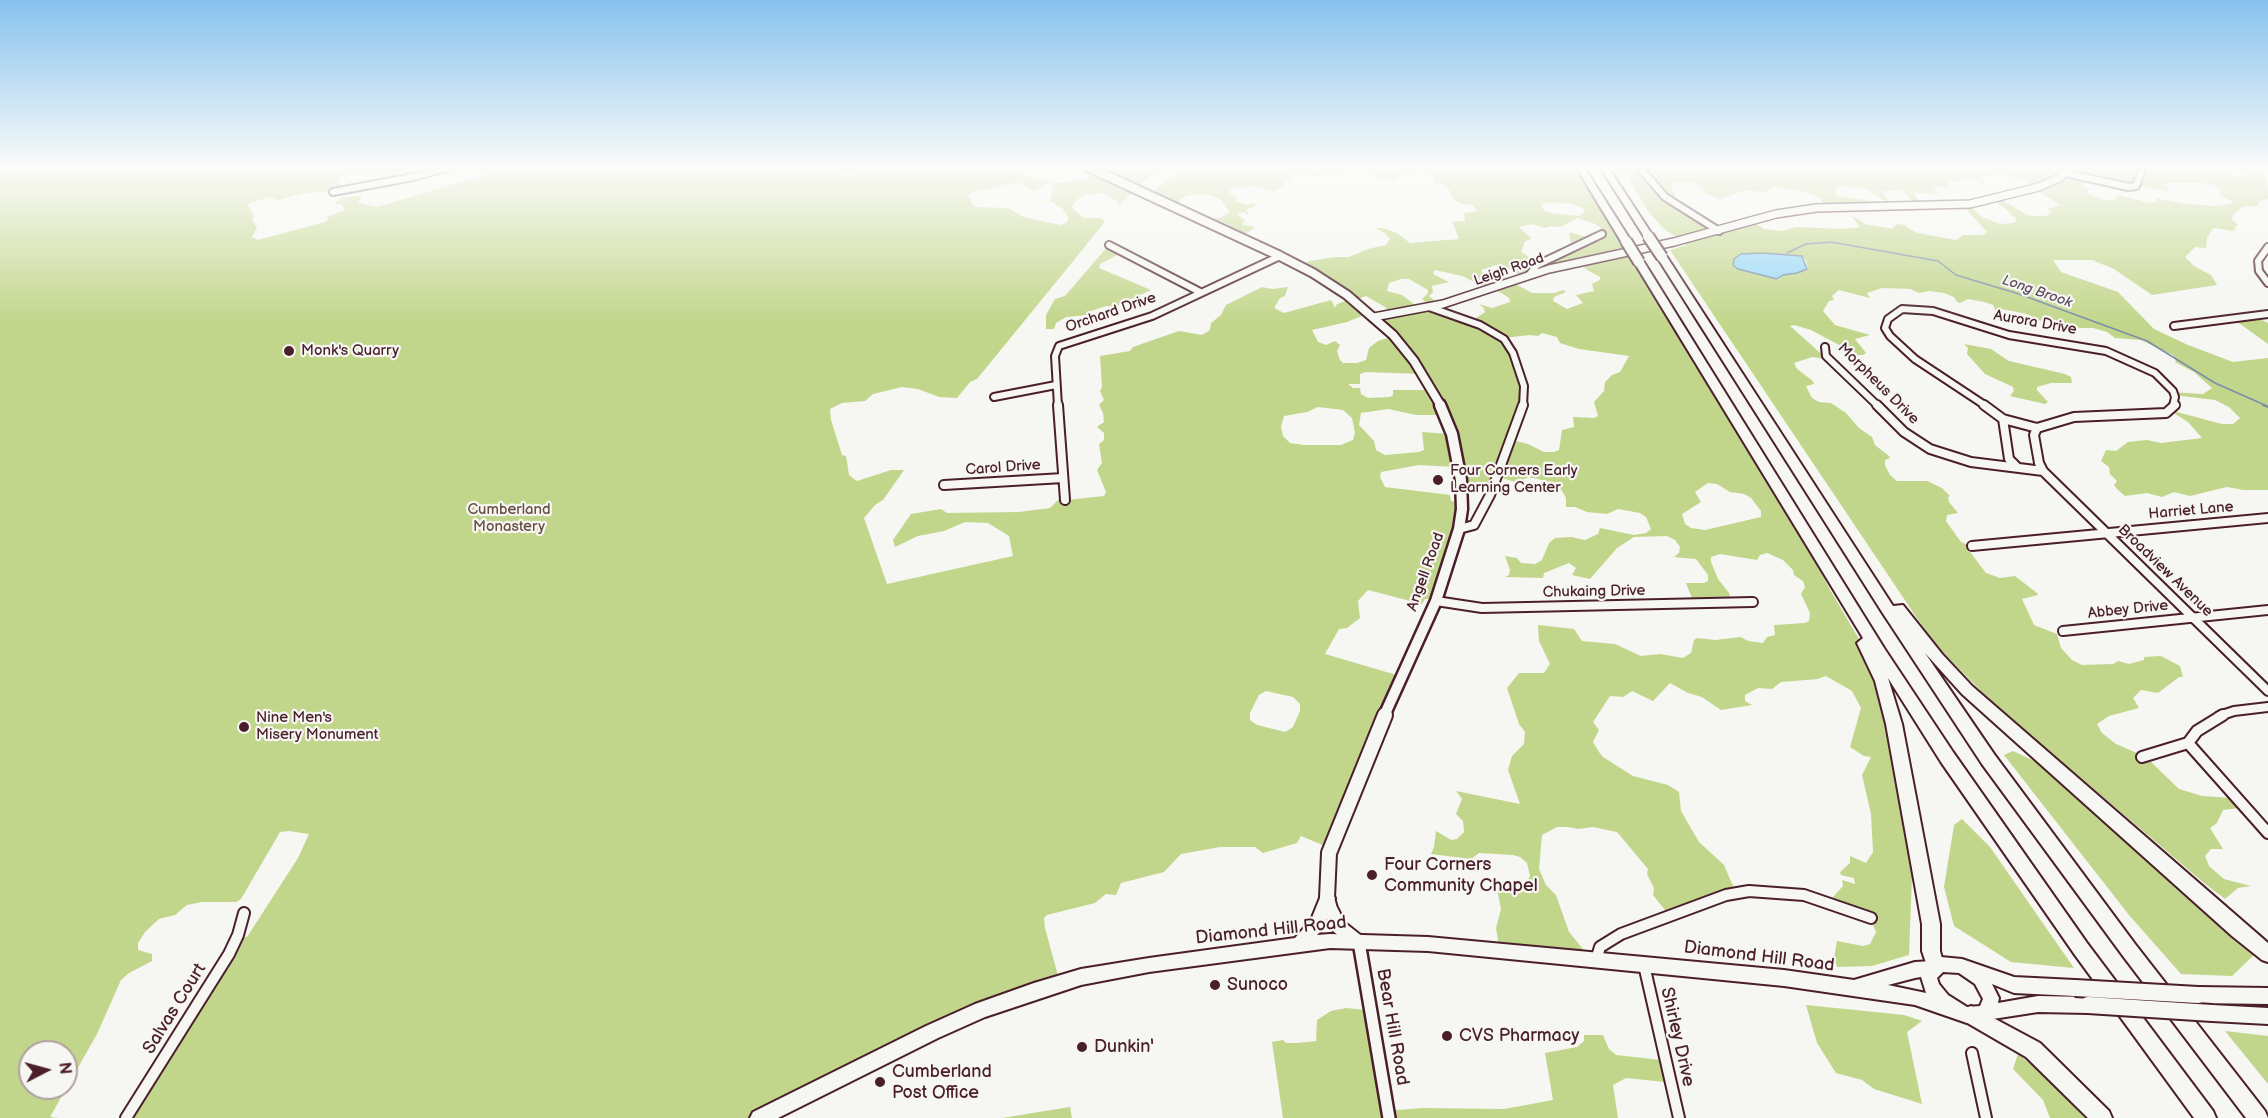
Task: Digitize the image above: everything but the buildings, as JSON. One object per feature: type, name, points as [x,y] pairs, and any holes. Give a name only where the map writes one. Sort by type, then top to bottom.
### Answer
[{"type":"highway","points":[[1612,219],[1911,702],[2000,834],[2206,1118]]},
{"type":"highway","points":[[1637,219],[1951,705],[2128,950],[2258,1118]]},
{"type":"highway","points":[[1833,524],[1922,641],[1959,682],[2242,934],[2268,954]]},
{"type":"highway","points":[[1836,584],[1879,674],[1891,709],[1921,864],[1931,924],[1931,956],[1934,967]]},
{"type":"highway","points":[[2200,895],[2268,944]]},
{"type":"highway","points":[[1970,1013],[2033,1050],[2102,1118]]},
{"type":"main road","name":"Angell Road","points":[[1202,219],[1280,255],[1331,284],[1374,317],[1414,361],[1430,384],[1443,409],[1458,456],[1461,508],[1459,530],[1449,566],[1436,602],[1395,689],[1329,853],[1327,898],[1339,927],[1359,942]]},
{"type":"main road","points":[[1298,946],[1317,924],[1327,898]]},
{"type":"main road","name":"Diamond Hill Road","points":[[759,1118],[932,1032],[981,1010],[1034,991],[1118,970],[1330,942],[1428,944],[1784,978],[1915,997],[1970,1013],[2038,1004],[2268,1016]]},
{"type":"main road","points":[[1965,968],[1978,977],[1989,992],[1990,1006],[1970,1013],[1942,1001],[1932,988],[1930,975],[1934,967],[1947,963],[1965,968],[2014,985],[2198,995],[2268,996]]},
{"type":"main road","name":"Diamond Hill Road","points":[[1852,988],[1915,970],[1934,967]]},
{"type":"street","points":[[1701,219],[1719,231]]},
{"type":"street","name":"Leigh Road","points":[[1374,317],[1429,307],[1485,291],[1529,274],[1719,231],[1759,219]]},
{"type":"street","points":[[1529,274],[1537,265],[1602,234]]},
{"type":"street","points":[[1109,245],[1200,292]]},
{"type":"street","points":[[2268,247],[2258,261],[2259,271],[2268,283]]},
{"type":"street","name":"Orchard Drive","points":[[1065,500],[1054,356],[1059,346],[1143,320],[1280,255]]},
{"type":"street","points":[[1429,307],[1480,325],[1504,339],[1513,353],[1524,386],[1523,410],[1490,495],[1474,525],[1459,530]]},
{"type":"street","name":"Aurora Drive","points":[[1921,308],[2009,335],[2106,351],[2155,374],[2170,388],[2175,397],[2172,409],[2166,413],[2146,416],[2074,417],[2037,428],[2003,419],[1948,378],[1915,359],[1898,345],[1885,327],[1888,319],[1902,309],[1921,308]]},
{"type":"street","points":[[2174,326],[2268,314]]},
{"type":"street","name":"Morpheus Drive","points":[[1825,347],[1826,356],[1904,432],[1930,449],[1971,462],[2017,467]]},
{"type":"street","points":[[994,397],[1056,385]]},
{"type":"street","points":[[2003,419],[2009,459],[2017,467],[2043,471]]},
{"type":"street","points":[[2037,428],[2034,435],[2039,463],[2043,471]]},
{"type":"street","name":"Broadview Avenue","points":[[2043,471],[2268,691]]},
{"type":"street","name":"Carol Drive","points":[[944,485],[1064,478]]},
{"type":"street","name":"Harriet Lane","points":[[1972,546],[2268,518]]},
{"type":"street","name":"Chukaing Drive","points":[[1436,602],[1482,608],[1753,602]]},
{"type":"street","name":"Abbey Drive","points":[[2062,631],[2268,610]]},
{"type":"street","points":[[2142,757],[2188,743],[2197,731],[2215,718],[2234,711],[2268,707]]},
{"type":"street","points":[[2188,743],[2268,833]]},
{"type":"street","points":[[1596,960],[1600,947],[1621,934],[1726,895],[1749,891],[1804,895],[1871,918]]},
{"type":"street","name":"Salvas Court","points":[[126,1118],[229,954],[244,914]]},
{"type":"street","name":"Bear Hill Road","points":[[1359,942],[1389,1118]]},
{"type":"street","name":"Shirley Drive","points":[[1643,964],[1679,1118]]},
{"type":"street","points":[[1972,1053],[1986,1118]]},
{"type":"green space","name":"Cumberland Monastery","points":[[0,219],[252,219],[257,227],[252,237],[258,240],[325,222],[328,219],[1034,219],[1060,225],[1066,223],[1068,219],[1102,219],[1105,222],[977,379],[970,382],[957,398],[939,397],[918,389],[902,387],[873,394],[865,401],[842,403],[830,409],[831,420],[842,455],[846,456],[849,475],[857,481],[891,470],[904,470],[883,500],[875,505],[864,518],[887,584],[1013,556],[1009,536],[988,523],[965,522],[944,531],[918,536],[895,547],[893,540],[911,514],[941,509],[947,513],[1019,512],[1050,508],[1061,497],[1067,500],[1104,496],[1106,492],[1097,470],[1102,463],[1099,444],[1104,440],[1104,433],[1097,427],[1104,422],[1099,405],[1104,400],[1100,391],[1102,387],[1100,356],[1130,351],[1133,347],[1179,331],[1202,335],[1210,330],[1211,323],[1221,315],[1226,305],[1262,287],[1272,289],[1288,287],[1285,296],[1280,298],[1274,308],[1284,313],[1331,300],[1335,308],[1337,304],[1348,300],[1299,266],[1310,261],[1349,257],[1386,245],[1390,239],[1385,233],[1375,228],[1397,233],[1410,243],[1459,239],[1452,222],[1465,221],[1465,219],[1576,219],[1560,227],[1544,228],[1533,224],[1519,227],[1532,239],[1525,241],[1521,252],[1532,259],[1543,260],[1572,249],[1569,232],[1587,237],[1600,231],[1601,228],[1595,224],[1581,219],[1609,219],[1813,556],[1866,651],[1876,674],[1878,700],[1889,739],[1912,875],[1909,955],[1872,966],[1837,967],[1834,958],[1837,941],[1863,946],[1870,944],[1876,932],[1871,920],[1861,908],[1848,908],[1831,899],[1843,886],[1842,880],[1855,884],[1854,878],[1841,875],[1840,872],[1850,863],[1850,856],[1866,863],[1873,852],[1871,814],[1862,775],[1871,757],[1864,756],[1850,747],[1861,708],[1852,691],[1826,676],[1818,679],[1781,682],[1772,689],[1758,688],[1745,695],[1745,701],[1752,705],[1721,710],[1702,697],[1688,693],[1670,683],[1653,701],[1632,691],[1623,697],[1610,696],[1593,722],[1599,730],[1593,742],[1599,752],[1633,776],[1668,785],[1679,792],[1681,811],[1699,842],[1724,865],[1736,893],[1668,914],[1653,895],[1654,888],[1647,874],[1648,869],[1617,832],[1593,827],[1578,829],[1557,827],[1542,835],[1539,869],[1546,885],[1556,895],[1569,932],[1587,954],[1500,951],[1496,928],[1501,909],[1496,884],[1501,881],[1516,883],[1527,881],[1530,876],[1527,863],[1513,855],[1479,853],[1471,859],[1431,854],[1436,831],[1451,840],[1457,839],[1464,832],[1463,821],[1456,814],[1462,799],[1456,791],[1520,804],[1508,770],[1512,756],[1524,744],[1525,732],[1519,724],[1507,688],[1519,673],[1544,673],[1550,664],[1539,641],[1538,625],[1574,629],[1582,641],[1615,644],[1641,656],[1660,654],[1683,658],[1691,653],[1694,640],[1697,638],[1715,640],[1741,637],[1748,641],[1763,643],[1767,637],[1775,635],[1774,625],[1809,621],[1810,613],[1801,594],[1805,587],[1803,581],[1794,575],[1793,570],[1783,560],[1767,553],[1760,555],[1757,560],[1720,554],[1711,557],[1711,562],[1731,600],[1693,601],[1686,583],[1704,583],[1708,581],[1708,575],[1696,559],[1674,557],[1679,553],[1680,547],[1675,540],[1667,536],[1634,537],[1617,548],[1590,579],[1572,575],[1576,568],[1569,563],[1544,573],[1543,578],[1505,577],[1509,575],[1510,570],[1505,556],[1517,558],[1521,563],[1535,564],[1542,560],[1549,543],[1555,538],[1571,537],[1585,540],[1598,534],[1600,528],[1634,535],[1646,533],[1651,529],[1646,517],[1640,513],[1618,509],[1607,514],[1566,507],[1566,498],[1558,484],[1529,477],[1516,482],[1498,477],[1483,490],[1474,494],[1463,483],[1456,467],[1419,465],[1381,472],[1380,477],[1385,487],[1450,495],[1451,501],[1458,502],[1458,515],[1434,599],[1425,599],[1422,604],[1368,590],[1358,601],[1360,618],[1347,628],[1339,629],[1325,654],[1400,676],[1325,846],[1301,836],[1297,843],[1263,853],[1255,847],[1220,847],[1181,854],[1164,872],[1121,883],[1116,895],[1106,894],[1095,903],[1047,915],[1044,918],[1045,928],[1060,983],[934,1027],[749,1118],[122,1118],[231,939],[247,937],[298,858],[309,834],[280,832],[241,899],[236,902],[202,902],[187,905],[175,915],[159,919],[145,932],[138,943],[138,950],[152,954],[152,961],[121,980],[97,1034],[78,1068],[78,1040],[18,1040],[18,1100],[60,1100],[50,1117],[59,1118],[0,1118]],"holes":[[[1579,262],[1587,270],[1600,277],[1600,280],[1592,284],[1594,291],[1576,295],[1583,303],[1567,309],[1553,301],[1554,297],[1566,292],[1563,290],[1555,293],[1532,293],[1510,281],[1497,286],[1486,279],[1481,270],[1504,265],[1521,276]],[[1435,270],[1462,276],[1487,288],[1493,288],[1509,298],[1510,302],[1492,308],[1479,304],[1485,312],[1469,323],[1419,308],[1402,295],[1387,291],[1389,283],[1409,279],[1428,290],[1422,299],[1430,306],[1438,304],[1429,296],[1433,292],[1432,286],[1449,282],[1435,275],[1433,273]],[[1366,296],[1391,313],[1376,322],[1391,337],[1378,341],[1369,348],[1366,360],[1357,363],[1343,363],[1337,351],[1340,345],[1335,341],[1326,345],[1318,342],[1312,330],[1347,322],[1367,314],[1353,301]],[[1542,333],[1557,337],[1560,343],[1579,349],[1629,356],[1620,372],[1612,375],[1605,382],[1604,391],[1594,402],[1598,416],[1594,418],[1573,417],[1574,427],[1562,430],[1559,450],[1554,452],[1544,452],[1528,444],[1511,440],[1522,394],[1515,364],[1503,338],[1538,336]],[[1365,372],[1420,374],[1429,390],[1393,390],[1393,395],[1390,397],[1368,398],[1361,394],[1360,388],[1353,388],[1348,384],[1360,384],[1360,374]],[[1318,407],[1343,410],[1352,418],[1355,433],[1353,440],[1341,445],[1290,443],[1283,436],[1281,427],[1284,416],[1307,412]],[[1388,409],[1416,415],[1443,415],[1450,434],[1422,432],[1424,450],[1385,455],[1376,450],[1374,441],[1359,425],[1361,413]],[[1708,483],[1717,484],[1730,492],[1744,494],[1751,498],[1761,511],[1761,517],[1705,530],[1691,528],[1685,524],[1682,514],[1701,502],[1695,492]],[[1266,691],[1293,697],[1300,704],[1300,711],[1293,727],[1285,732],[1257,725],[1250,720],[1250,713],[1259,695]]]},
{"type":"green space","points":[[1198,219],[1244,219],[1242,225],[1255,227],[1240,238]]},
{"type":"green space","points":[[1655,219],[1697,219],[1714,231],[1751,221],[1764,229],[1782,231],[1796,227],[1842,229],[1860,227],[1854,219],[1857,219],[1865,224],[1892,229],[1897,224],[1904,225],[1917,233],[1956,240],[1963,235],[1983,235],[1987,232],[1975,219],[1988,219],[2000,224],[2013,223],[2016,219],[2232,219],[2238,224],[2234,231],[2213,228],[2207,238],[2206,248],[2195,247],[2185,257],[2194,266],[2211,275],[2217,285],[2152,295],[2114,269],[2092,260],[2053,260],[2061,272],[2118,292],[2154,329],[2188,345],[2233,362],[2268,358],[2268,490],[2227,487],[2190,496],[2174,492],[2162,497],[2147,493],[2125,496],[2116,488],[2114,485],[2117,481],[2110,474],[2109,467],[2101,461],[2106,450],[2116,451],[2128,442],[2147,440],[2161,443],[2202,438],[2188,422],[2169,410],[2222,424],[2233,424],[2240,418],[2229,407],[2215,400],[2173,395],[2171,392],[2203,394],[2212,388],[2194,372],[2175,362],[2173,355],[2141,340],[2115,338],[2107,332],[2093,328],[2080,328],[2054,320],[2041,321],[2027,314],[2002,309],[1996,311],[1993,305],[1984,302],[1968,299],[1960,303],[1954,297],[1944,293],[1929,291],[1919,293],[1910,289],[1882,288],[1867,293],[1870,298],[1839,290],[1832,296],[1834,300],[1829,301],[1823,311],[1835,325],[1870,335],[1855,339],[1866,353],[1863,355],[1849,355],[1841,346],[1811,330],[1790,326],[1827,359],[1812,357],[1794,363],[1797,369],[1813,381],[1814,384],[1806,386],[1812,398],[1819,402],[1831,403],[1846,413],[1859,428],[1872,437],[1875,445],[1889,456],[1890,458],[1885,460],[1885,465],[1890,475],[1897,481],[1927,481],[1942,488],[1950,496],[1948,497],[1949,502],[1958,513],[1947,515],[1946,521],[1961,542],[1968,545],[1967,548],[1986,573],[2000,578],[2015,576],[2037,593],[2038,595],[2022,599],[2034,625],[2057,634],[2061,648],[2072,660],[2082,665],[2113,664],[2118,661],[2129,664],[2144,660],[2144,657],[2161,656],[2180,666],[2183,677],[2179,677],[2158,693],[2141,690],[2133,698],[2139,708],[2109,716],[2097,724],[2102,733],[2116,744],[2146,757],[2179,789],[2202,796],[2232,798],[2240,808],[2223,810],[2217,823],[2210,828],[2223,849],[2211,849],[2205,856],[2209,866],[2224,879],[2251,886],[2238,888],[2225,899],[2204,883],[1994,704],[1935,645],[1670,250],[1687,245],[1663,228]],"holes":[[[1763,253],[1800,255],[1806,260],[1808,269],[1783,275],[1778,280],[1738,269]]]},
{"type":"green space","points":[[1108,246],[1121,253],[1100,264],[1099,268],[1151,290],[1117,307],[1106,306],[1091,311],[1088,315],[1066,317],[1056,323],[1054,329],[1046,329],[1046,315],[1055,299],[1065,296]]},
{"type":"green space","points":[[2260,319],[2268,323],[2268,344],[2236,321]]},
{"type":"green space","points":[[1964,344],[1991,349],[2009,361],[2065,374],[2071,377],[2072,383],[2051,383],[2037,387],[2048,402],[2045,404],[2010,396],[2014,391],[2013,387],[1985,374],[1967,354],[1968,348]]},
{"type":"green space","points":[[2013,751],[2037,762],[2256,953],[2232,976],[2181,974],[2129,915],[2004,755]]},
{"type":"green space","points":[[1962,819],[1990,847],[2074,968],[2011,962],[1954,926],[1944,887],[1954,825]]},
{"type":"green space","points":[[1806,1005],[1904,1015],[1922,1021],[1907,1032],[1922,1104],[1874,1089],[1862,1080],[1836,1073],[1817,1043]]},
{"type":"green space","points":[[1346,1008],[1366,1010],[1381,1108],[1384,1111],[1423,1108],[1504,1109],[1553,1100],[1545,1053],[1577,1047],[1584,1041],[1584,1035],[1603,1035],[1609,1049],[1616,1055],[1661,1060],[1666,1079],[1665,1082],[1626,1078],[1613,1085],[1618,1118],[1283,1118],[1272,1042],[1316,1041],[1317,1020],[1331,1011]]},
{"type":"green space","points":[[2225,1031],[2268,1036],[2268,1084]]},
{"type":"green space","points":[[2018,1054],[2058,1086],[2088,1118],[2050,1118],[2043,1100],[2013,1069]]},
{"type":"green space","points":[[1070,1107],[1072,1118],[1002,1118]]},
{"type":"water","points":[[1741,254],[1802,256],[1807,269],[1783,275],[1777,279],[1738,269],[1733,265],[1734,259]]},
{"type":"waterway","name":"Long Brook","points":[[1787,253],[1806,244],[1831,242],[1938,261],[1956,275],[2019,294],[2147,341],[2215,383],[2267,406]]},
{"type":"waterway","name":"Long Brook","points":[[2263,405],[2268,407]]},
{"type":"place","name":"Monk's Quarry","points":[[289,351]]},
{"type":"place","name":"Four Corners Early Learning Center","points":[[1438,480]]},
{"type":"place","name":"Nine Men's Misery Monument","points":[[244,727]]},
{"type":"place","name":"Four Corners Community Chapel","points":[[1372,875]]},
{"type":"place","name":"Sunoco","points":[[1215,985]]},
{"type":"place","name":"CVS Pharmacy","points":[[1447,1036]]},
{"type":"place","name":"Dunkin'","points":[[1082,1047]]},
{"type":"place","name":"Cumberland Post Office","points":[[880,1082]]}]
